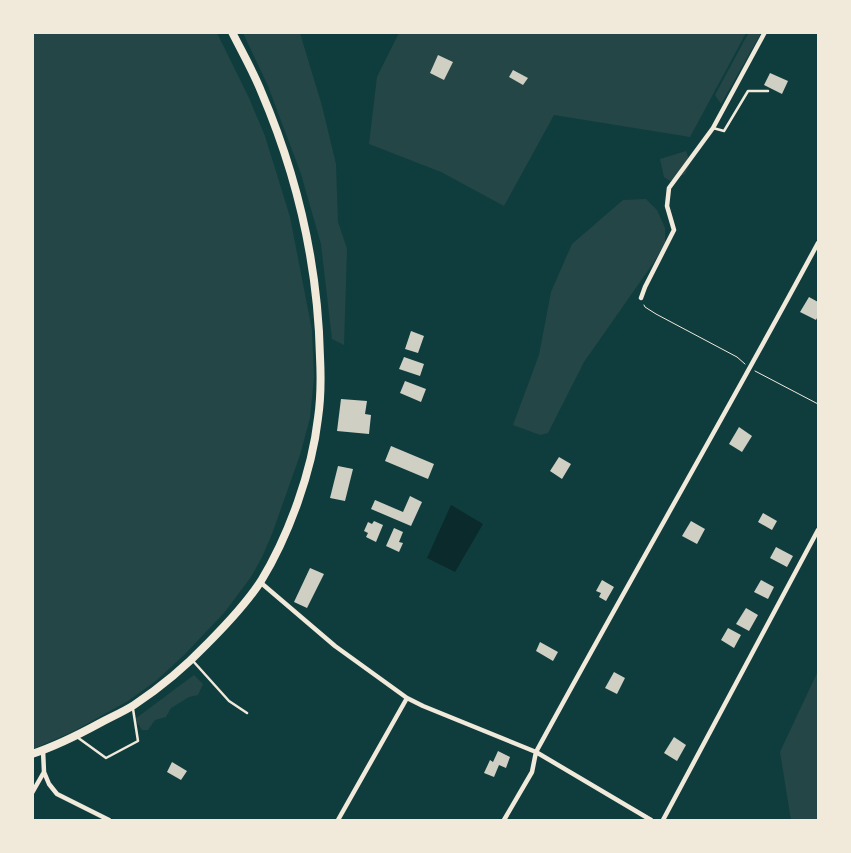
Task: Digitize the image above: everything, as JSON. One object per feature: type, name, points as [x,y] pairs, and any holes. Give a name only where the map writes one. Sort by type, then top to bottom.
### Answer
[{"type":"main road","points":[[32,754],[75,736],[133,706],[192,659],[235,616],[260,582],[285,534],[312,454],[318,417],[320,328],[309,246],[290,171],[275,126],[261,90],[232,32]]},
{"type":"street","points":[[641,298],[674,230],[667,206],[669,188],[713,128],[765,32]]},
{"type":"street","points":[[504,820],[532,772],[536,752],[609,618],[750,369],[818,243]]},
{"type":"street","points":[[663,820],[818,530]]},
{"type":"street","points":[[260,582],[335,646],[408,698],[536,752],[651,820]]},
{"type":"street","points":[[338,820],[408,698]]},
{"type":"street","points":[[43,750],[44,772],[49,784],[57,794],[109,820]]},
{"type":"street","points":[[32,793],[44,772]]},
{"type":"lane","points":[[713,128],[724,131],[748,91],[768,91]]},
{"type":"lane","points":[[192,659],[229,701],[247,713]]},
{"type":"lane","points":[[75,736],[106,758],[138,741],[133,706]]},
{"type":"path","points":[[641,298],[645,307],[656,314],[736,357],[750,369],[818,404]]},
{"type":"shaded area","points":[[749,32],[761,33],[721,104],[715,95]]},
{"type":"shaded area","points":[[32,33],[217,33],[249,98],[265,136],[290,217],[312,330],[314,377],[310,418],[300,455],[272,534],[251,577],[224,613],[157,680],[128,701],[72,732],[33,749]]},
{"type":"shaded area","points":[[243,33],[300,33],[322,106],[336,164],[338,222],[347,249],[344,345],[332,339],[321,244],[301,174],[268,86]]},
{"type":"shaded area","points":[[399,33],[746,33],[690,137],[554,115],[504,206],[441,172],[369,144],[377,77]]},
{"type":"shaded area","points":[[686,151],[690,163],[685,174],[670,181],[664,177],[660,159]]},
{"type":"shaded area","points":[[646,199],[657,210],[665,228],[665,243],[654,262],[584,362],[548,433],[540,435],[513,425],[539,355],[551,292],[572,244],[623,200]]},
{"type":"shaded area","points":[[451,505],[483,524],[455,572],[427,558]]},
{"type":"shaded area","points":[[818,671],[818,820],[791,820],[780,752]]},
{"type":"shaded area","points":[[194,675],[203,684],[198,695],[189,697],[171,708],[166,717],[155,720],[148,730],[142,730],[135,719]]},
{"type":"building","points":[[438,55],[453,62],[444,80],[430,73]]},
{"type":"building","points":[[513,70],[528,78],[523,85],[509,77]]},
{"type":"building","points":[[770,73],[788,81],[782,94],[764,85]]},
{"type":"building","points":[[809,297],[818,302],[818,316],[816,320],[800,312]]},
{"type":"building","points":[[411,331],[424,336],[418,353],[405,349]]},
{"type":"building","points":[[404,357],[424,364],[420,376],[399,369]]},
{"type":"building","points":[[405,381],[426,389],[421,402],[400,393]]},
{"type":"building","points":[[341,399],[367,401],[365,414],[371,415],[369,434],[337,431]]},
{"type":"building","points":[[739,427],[752,436],[742,452],[729,444]]},
{"type":"building","points":[[391,446],[434,464],[428,479],[385,461]]},
{"type":"building","points":[[559,457],[571,464],[562,479],[550,471]]},
{"type":"building","points":[[338,466],[353,469],[345,501],[330,498]]},
{"type":"building","points":[[410,496],[422,502],[411,526],[371,509],[375,500],[403,512]]},
{"type":"building","points":[[763,513],[777,521],[772,530],[758,522]]},
{"type":"building","points":[[374,521],[383,525],[376,542],[366,537],[368,533],[364,531],[368,522],[372,524]]},
{"type":"building","points":[[691,521],[705,529],[697,544],[682,536]]},
{"type":"building","points":[[394,528],[403,532],[399,542],[403,543],[399,552],[386,546]]},
{"type":"building","points":[[776,547],[793,556],[787,567],[770,558]]},
{"type":"building","points":[[310,568],[324,574],[307,608],[294,602]]},
{"type":"building","points":[[602,580],[614,587],[606,601],[599,597],[601,593],[596,591]]},
{"type":"building","points":[[761,580],[774,587],[768,599],[754,592]]},
{"type":"building","points":[[746,608],[758,615],[749,631],[736,624]]},
{"type":"building","points":[[728,628],[741,635],[734,648],[721,640]]},
{"type":"building","points":[[540,642],[558,652],[553,661],[536,651]]},
{"type":"building","points":[[614,672],[625,678],[617,694],[605,688]]},
{"type":"building","points":[[674,737],[686,745],[677,761],[664,753]]},
{"type":"building","points":[[498,751],[510,757],[506,768],[499,765],[494,777],[484,773],[490,760],[493,762]]},
{"type":"building","points":[[172,762],[187,771],[181,780],[167,772]]}]
